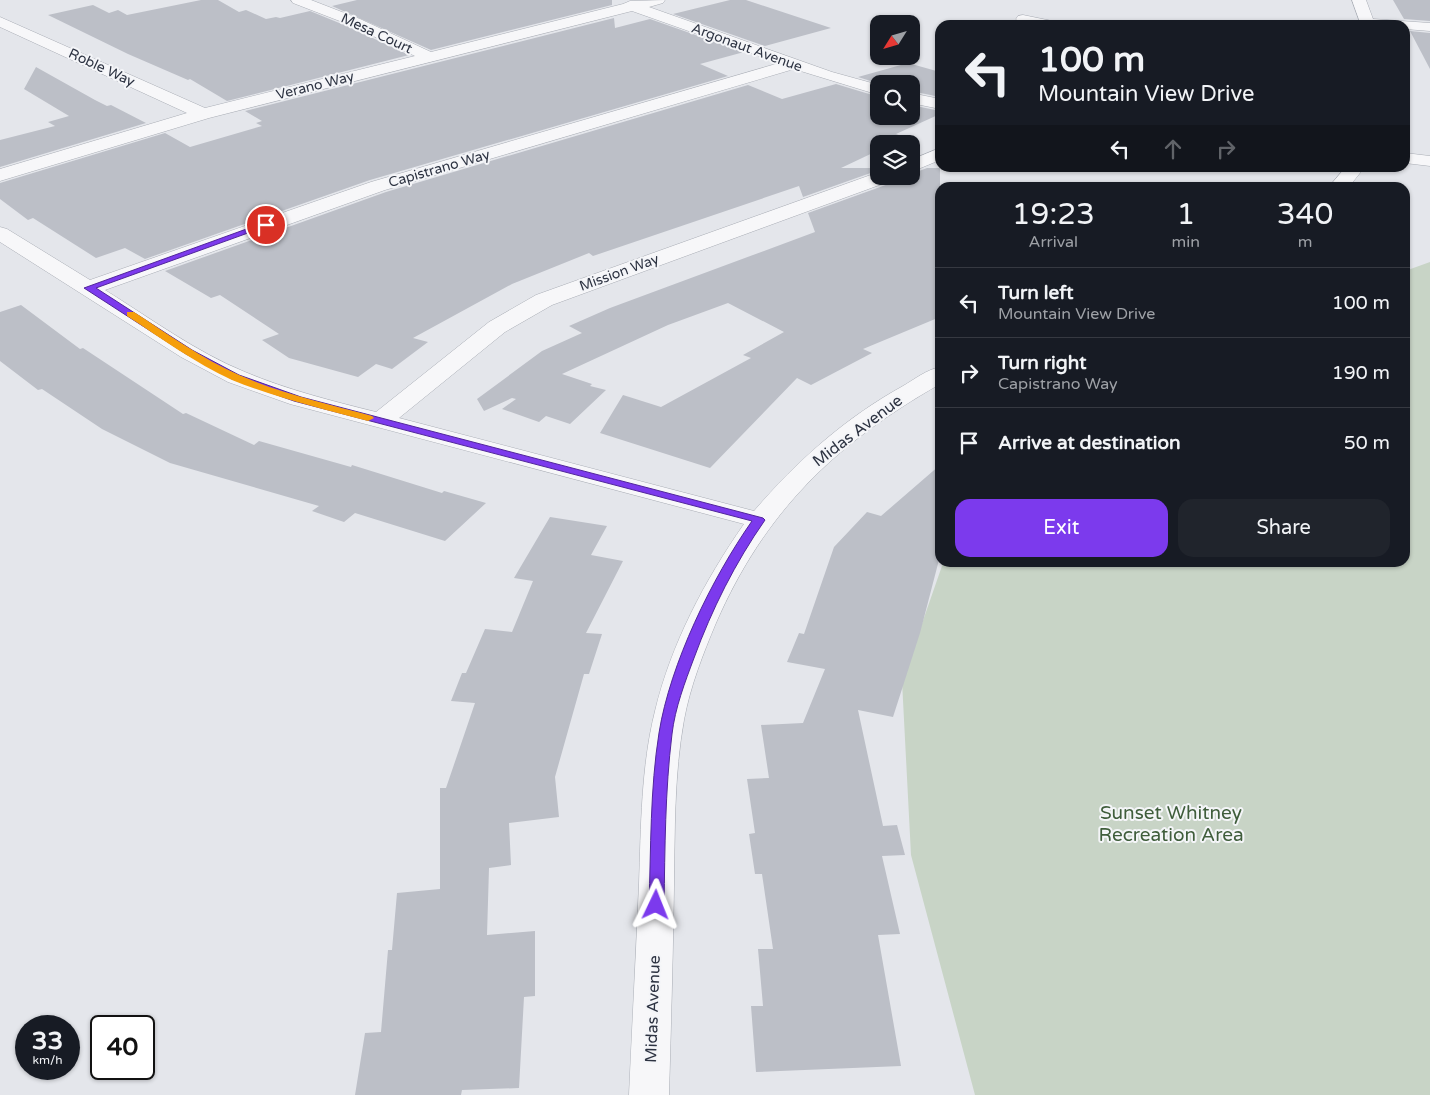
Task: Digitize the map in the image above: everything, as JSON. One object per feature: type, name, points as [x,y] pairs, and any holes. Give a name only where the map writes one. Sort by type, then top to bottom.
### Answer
[{"type":"street","name":"Mesa Court","points":[[298,0],[354,22],[429,57]]},
{"type":"street","name":"Argonaut Avenue","points":[[617,0],[794,64],[870,87]]},
{"type":"street","name":"Verano Way","points":[[0,175],[203,114],[658,0]]},
{"type":"street","points":[[1359,0],[1366,20]]},
{"type":"street","points":[[1023,19],[1028,20]]},
{"type":"street","name":"Roble Way","points":[[0,20],[203,114]]},
{"type":"street","points":[[1410,25],[1430,27]]},
{"type":"street","name":"Capistrano Way","points":[[89,288],[378,186],[794,64]]},
{"type":"street","points":[[920,100],[935,103]]},
{"type":"street","points":[[920,163],[935,155]]},
{"type":"street","points":[[1410,159],[1430,161]]},
{"type":"street","points":[[1342,182],[1351,172]]},
{"type":"street","name":"Mission Way","points":[[380,421],[497,328],[544,300],[870,182]]},
{"type":"street","points":[[0,233],[189,352],[236,377],[298,399],[759,520]]},
{"type":"street","name":"Midas Avenue","points":[[649,1095],[660,790],[666,732],[676,688],[704,615],[742,545],[759,520],[802,472],[831,446],[890,402],[935,377]]},
{"type":"green space","name":"Sunset Whitney Recreation Area","points":[[1430,262],[1430,1095],[975,1095],[911,855],[902,681],[942,567],[1410,567],[1410,269]]},
{"type":"building","points":[[201,0],[218,0],[239,12],[246,10],[266,19],[280,18],[310,11],[409,55],[227,101],[190,79],[188,80],[128,54],[48,15],[93,5],[109,13],[118,10],[127,15]]},
{"type":"building","points":[[357,0],[612,0],[612,5],[431,50],[332,6]]},
{"type":"building","points":[[730,0],[746,0],[831,28],[765,46],[673,14]]},
{"type":"building","points":[[1393,0],[1430,0],[1430,21],[1404,19]]},
{"type":"building","points":[[614,18],[615,28],[650,19],[744,52],[700,64],[728,76],[370,180],[145,259],[125,248],[96,258],[33,218],[28,220],[0,199],[0,183],[165,133],[190,147],[262,126],[256,123],[262,121],[245,111]]},
{"type":"building","points":[[1410,31],[1430,33],[1430,69]]},
{"type":"building","points":[[901,65],[915,65],[935,71],[935,96],[920,93],[920,75],[870,75],[870,81],[858,77]]},
{"type":"building","points":[[36,67],[95,100],[107,106],[111,105],[146,123],[0,167],[0,140],[55,126],[48,122],[69,116],[24,89]]},
{"type":"building","points":[[836,84],[870,94],[870,125],[916,125],[896,134],[899,135],[870,135],[870,154],[841,168],[870,168],[870,173],[803,197],[799,186],[593,256],[589,253],[512,284],[413,338],[428,342],[392,369],[376,364],[358,377],[289,358],[262,340],[279,334],[220,295],[211,298],[165,271],[386,192],[748,85],[782,99]]},
{"type":"building","points":[[920,107],[935,110],[935,116],[920,123]]},
{"type":"building","points":[[927,168],[935,168],[935,172],[940,172],[940,182],[935,182],[935,319],[863,349],[872,353],[811,385],[797,378],[710,468],[600,433],[623,395],[661,407],[751,358],[743,355],[784,332],[728,303],[668,325],[562,374],[592,384],[590,386],[606,390],[570,424],[546,416],[539,422],[502,409],[516,399],[512,398],[484,411],[477,399],[542,351],[582,333],[569,326],[610,308],[815,232],[808,213],[886,185],[920,185],[920,171]]},
{"type":"building","points":[[21,305],[80,349],[83,348],[183,414],[186,413],[254,445],[259,441],[351,467],[352,465],[442,493],[444,491],[486,503],[445,541],[355,513],[344,522],[312,511],[319,506],[170,463],[102,429],[42,389],[38,390],[0,361],[0,312]]},
{"type":"building","points":[[935,469],[935,567],[937,567],[920,633],[893,717],[858,710],[883,826],[897,825],[905,855],[882,856],[900,934],[878,935],[901,1066],[756,1072],[751,1006],[763,1006],[758,949],[773,949],[762,874],[755,874],[749,834],[755,833],[747,779],[769,778],[761,725],[803,723],[825,669],[787,662],[799,633],[804,634],[834,547],[867,512],[881,516]]},
{"type":"building","points":[[550,517],[607,526],[591,555],[623,561],[586,633],[602,634],[589,674],[584,674],[555,777],[559,817],[509,823],[511,865],[489,868],[487,935],[535,931],[535,996],[524,997],[519,1088],[462,1090],[461,1095],[355,1095],[365,1033],[381,1032],[388,950],[392,950],[397,893],[440,889],[440,788],[446,788],[475,703],[451,701],[462,673],[466,673],[485,629],[512,632],[533,581],[514,578]]},
{"type":"slow traffic","points":[[130,314],[189,352],[236,377],[298,399],[368,418]]},
{"type":"route","points":[[266,225],[89,288],[189,352],[236,377],[298,399],[759,520],[742,545],[704,615],[676,688],[666,732],[660,790],[656,905]]}]
